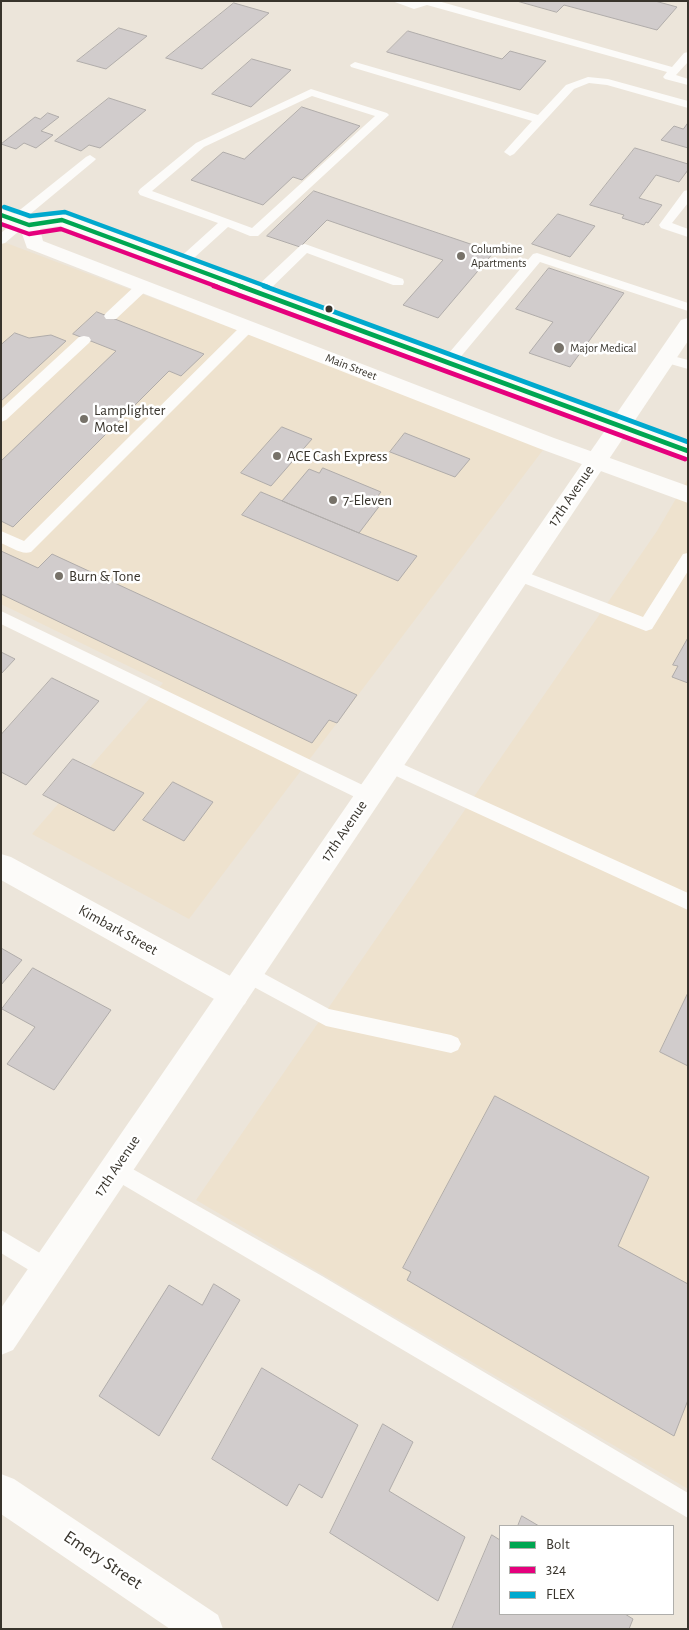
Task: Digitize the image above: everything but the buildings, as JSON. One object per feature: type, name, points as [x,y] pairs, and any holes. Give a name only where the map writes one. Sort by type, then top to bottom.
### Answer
[{"type":"main road","points":[[17,221],[62,220],[688,451]]},
{"type":"main road","name":"Main Street","points":[[17,221],[34,244],[594,462],[688,495]]},
{"type":"main road","name":"17th Avenue","points":[[1,1338],[688,324]]},
{"type":"main road","name":"Kimbark Street","points":[[1,866],[241,984]]},
{"type":"main road","name":"Emery Street","points":[[1,1492],[204,1629]]},
{"type":"lane","points":[[397,1],[414,6],[425,1],[674,70]]},
{"type":"lane","points":[[688,54],[669,77],[688,82]]},
{"type":"lane","points":[[355,65],[541,120]]},
{"type":"lane","points":[[510,152],[570,87],[588,80],[608,82],[688,104]]},
{"type":"lane","points":[[311,92],[383,115],[254,233],[226,222],[144,192],[200,145],[311,92]]},
{"type":"lane","points":[[1,240],[17,221],[90,159]]},
{"type":"lane","points":[[688,194],[665,225],[688,233]]},
{"type":"lane","points":[[180,264],[226,222]]},
{"type":"lane","points":[[258,293],[305,248],[398,282]]},
{"type":"lane","points":[[448,363],[536,257],[688,307]]},
{"type":"lane","points":[[110,316],[143,286]]},
{"type":"lane","points":[[1,536],[26,548],[248,327]]},
{"type":"lane","points":[[1,417],[84,340]]},
{"type":"lane","points":[[665,358],[688,366]]},
{"type":"lane","points":[[518,575],[646,625],[688,558]]},
{"type":"lane","points":[[1,617],[368,796]]},
{"type":"lane","points":[[389,765],[688,902]]},
{"type":"lane","points":[[241,984],[326,1017],[450,1044]]},
{"type":"lane","points":[[115,1169],[314,1284],[688,1506]]},
{"type":"lane","points":[[1,1241],[47,1270]]},
{"type":"shaded area","points":[[1,241],[546,446],[189,919],[32,834],[163,683],[1,604]]},
{"type":"shaded area","points":[[688,478],[688,1489],[196,1200],[657,531]]},
{"type":"transit line","name":"FLEX","points":[[4,207],[30,216],[65,212],[688,442]]},
{"type":"transit line","name":"Bolt","points":[[1,215],[29,225],[62,220],[688,451]]},
{"type":"transit line","name":"324","points":[[1,224],[29,234],[61,229],[685,459]]},
{"type":"place","name":"Columbine Apartments","points":[[461,256]]},
{"type":"place","name":"Major Medical","points":[[559,348]]},
{"type":"place","name":"Lamplighter Motel","points":[[84,419]]},
{"type":"place","name":"ACE Cash Express","points":[[277,456]]},
{"type":"place","name":"7-Eleven","points":[[333,500]]},
{"type":"place","name":"Burn & Tone","points":[[59,576]]}]
